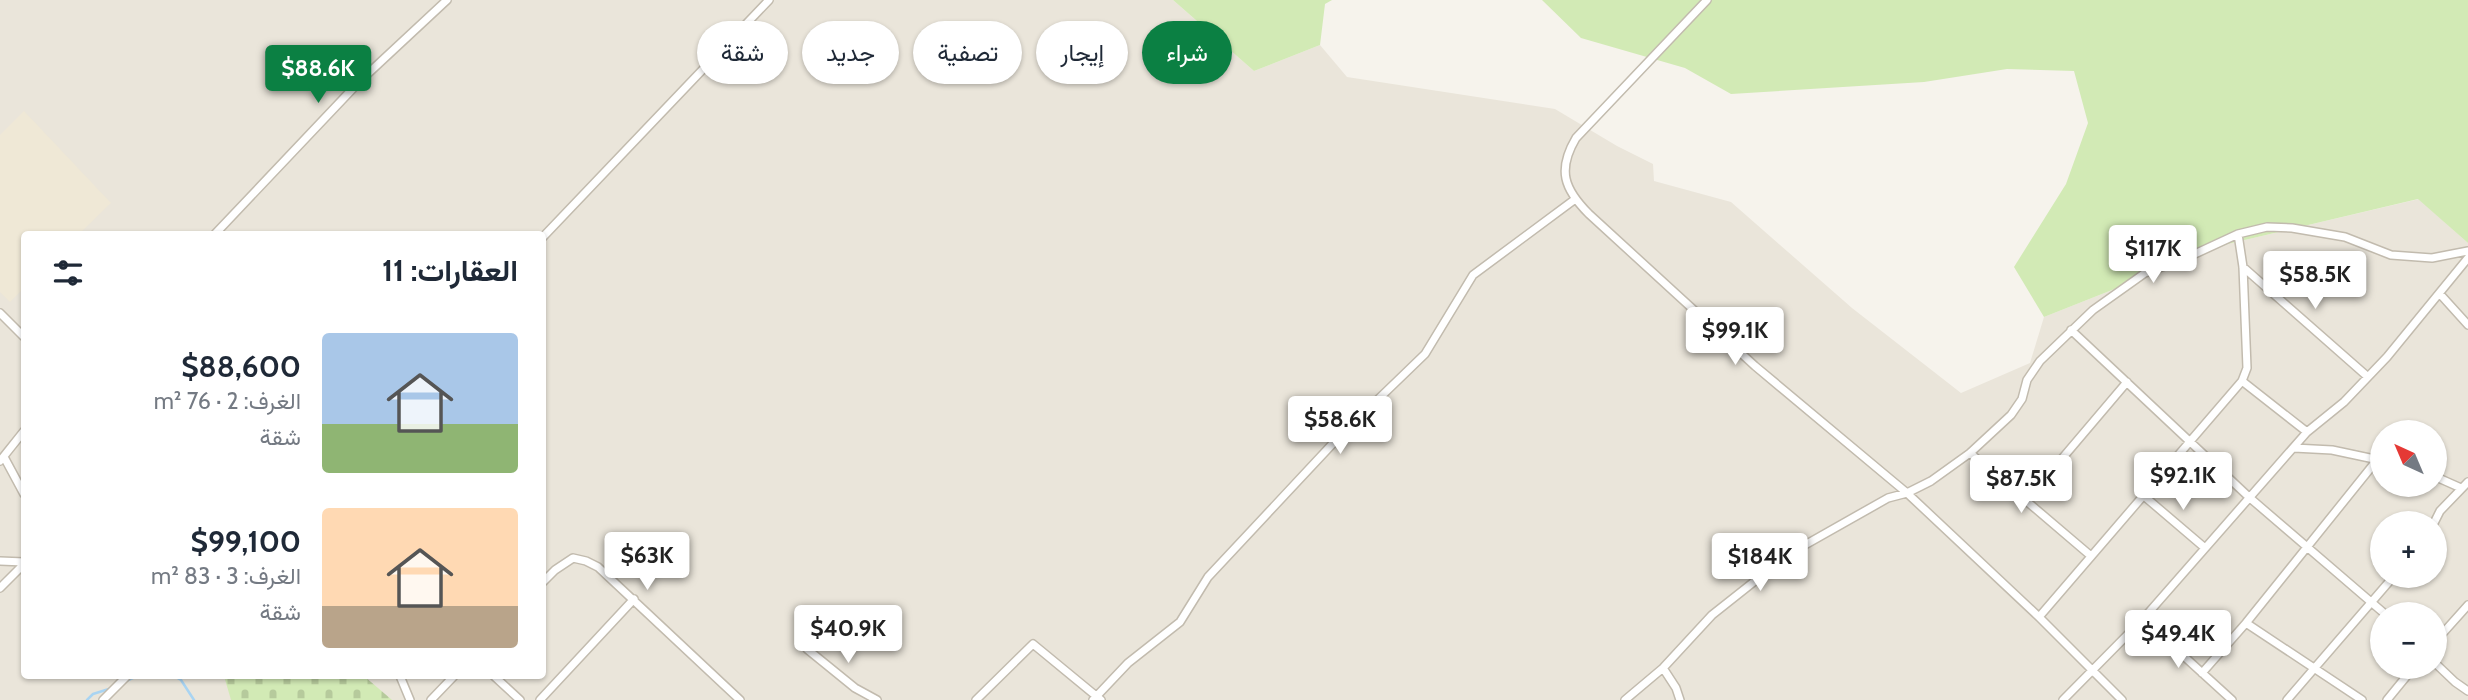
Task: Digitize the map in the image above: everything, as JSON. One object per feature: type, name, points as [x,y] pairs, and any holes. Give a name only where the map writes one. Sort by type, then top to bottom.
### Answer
[{"type":"street","points":[[218,231],[360,81],[447,0]]},
{"type":"street","points":[[546,234],[769,0]]},
{"type":"street","points":[[1707,0],[1576,138],[1566,159],[1565,170],[1569,191],[1574,200],[1755,366],[1907,493],[2039,617],[2122,700]]},
{"type":"street","points":[[976,700],[1033,644],[1097,699],[1128,663],[1180,622],[1208,576],[1338,438],[1425,354],[1473,275],[1574,200]]},
{"type":"street","points":[[1625,700],[1663,668],[1712,615],[1789,554],[1888,498],[1907,493],[1931,481],[1970,453],[2011,415],[2022,399],[2027,380],[2040,361],[2093,310],[2145,273],[2184,259],[2238,234],[2267,227],[2292,228],[2345,237],[2391,255],[2432,258],[2468,251]]},
{"type":"street","points":[[2039,617],[2242,381],[2247,368],[2243,267],[2238,234]]},
{"type":"street","points":[[2063,700],[2143,619],[2307,432],[2368,377],[2468,258]]},
{"type":"street","points":[[2243,267],[2368,377]]},
{"type":"street","points":[[2440,294],[2468,325]]},
{"type":"street","points":[[0,313],[21,334]]},
{"type":"street","points":[[2071,330],[2306,548],[2373,602],[2384,588]]},
{"type":"street","points":[[2242,381],[2307,432]]},
{"type":"street","points":[[2026,501],[2127,382]]},
{"type":"street","points":[[21,435],[2,459],[21,489]]},
{"type":"street","points":[[2294,448],[2332,450],[2370,458]]},
{"type":"street","points":[[1970,453],[2091,556]]},
{"type":"street","points":[[2202,673],[2370,472]]},
{"type":"street","points":[[2447,482],[2461,488]]},
{"type":"street","points":[[2440,511],[2468,482]]},
{"type":"street","points":[[2144,496],[2205,548]]},
{"type":"street","points":[[546,579],[573,558],[598,567],[740,700]]},
{"type":"street","points":[[0,561],[21,563]]},
{"type":"street","points":[[0,588],[21,566]]},
{"type":"street","points":[[540,700],[634,599]]},
{"type":"street","points":[[2287,700],[2370,605]]},
{"type":"street","points":[[2447,628],[2468,605]]},
{"type":"street","points":[[2143,619],[2232,700]]},
{"type":"street","points":[[2246,623],[2362,700]]},
{"type":"street","points":[[807,649],[866,698],[877,700]]},
{"type":"street","points":[[1663,668],[1680,700]]},
{"type":"street","points":[[2447,673],[2468,691]]},
{"type":"street","points":[[103,700],[124,679]]},
{"type":"street","points":[[401,679],[410,700]]},
{"type":"street","points":[[431,700],[451,679]]},
{"type":"street","points":[[497,679],[520,700]]},
{"type":"street","points":[[2387,700],[2404,679]]},
{"type":"shaded area","points":[[0,0],[1173,0],[1197,21],[1142,21],[1142,84],[1232,84],[1232,52],[1254,71],[1320,45],[1347,77],[1555,109],[1653,164],[1654,181],[1731,202],[1852,308],[1961,393],[2030,363],[2044,317],[2228,244],[2419,199],[2468,243],[2468,700],[0,700]]},
{"type":"shaded area","points":[[24,111],[111,203],[82,231],[21,231],[21,291],[10,302],[0,292],[0,135]]},
{"type":"green space","points":[[1173,0],[1332,0],[1325,4],[1320,45],[1254,71],[1232,52],[1232,21],[1197,21]]},
{"type":"green space","points":[[1542,0],[2468,0],[2468,243],[2418,199],[2228,244],[2044,317],[2014,267],[2066,184],[2088,123],[2074,71],[2007,69],[1924,82],[1731,94],[1685,68],[1581,38]]},
{"type":"green space","points":[[225,679],[368,679],[392,700],[231,700]]},
{"type":"waterway","points":[[124,682],[130,679]]},
{"type":"waterway","points":[[179,679],[194,700]]},
{"type":"waterway","points":[[87,700],[93,694],[112,688]]}]
